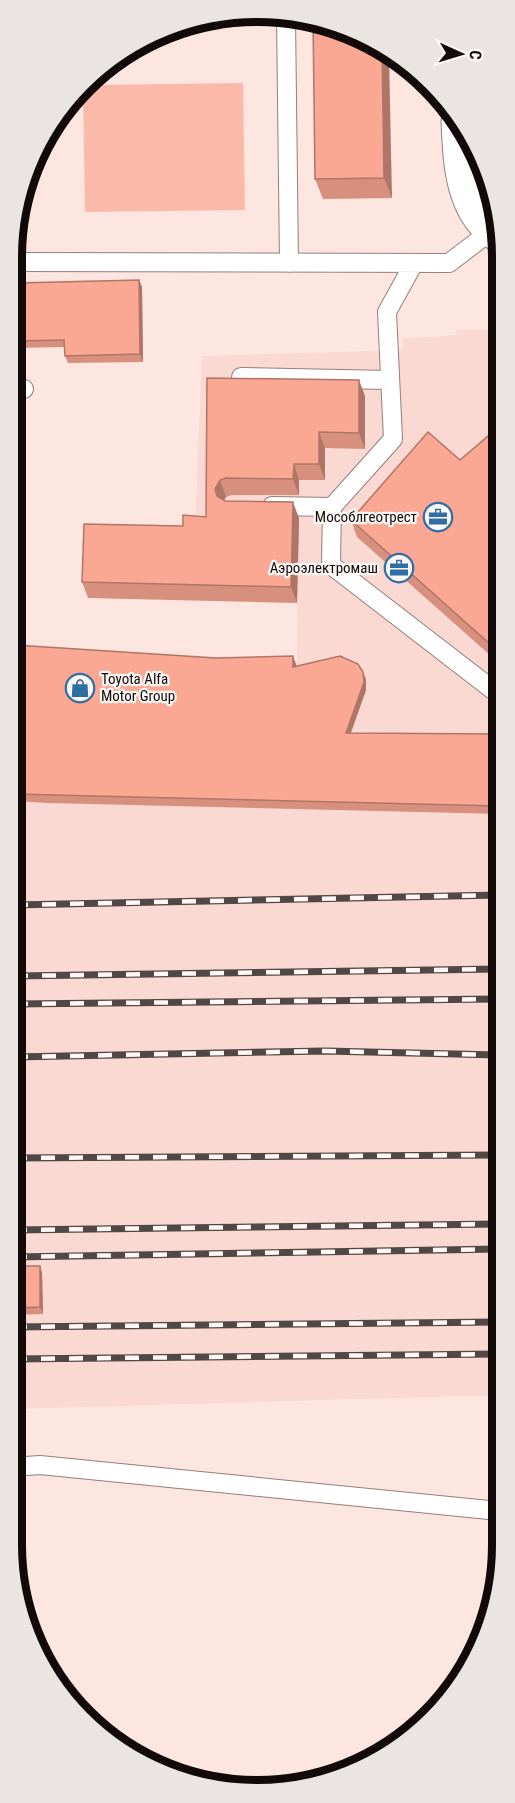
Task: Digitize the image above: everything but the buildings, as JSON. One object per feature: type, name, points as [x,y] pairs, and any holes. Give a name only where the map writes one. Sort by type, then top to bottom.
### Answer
[{"type":"street","points":[[459,137],[461,170],[472,206],[490,227]]},
{"type":"lane","points":[[286,25],[289,263]]},
{"type":"lane","points":[[22,262],[449,263],[491,237]]},
{"type":"lane","points":[[414,263],[387,312],[393,439],[332,507],[331,565],[492,689]]},
{"type":"lane","points":[[241,378],[390,380]]},
{"type":"lane","points":[[255,506],[332,507]]},
{"type":"lane","points":[[22,1466],[40,1465],[492,1510]]},
{"type":"shaded area","points":[[243,83],[245,210],[85,212],[83,100],[98,85]]},
{"type":"shaded area","name":"Аэроэлектромаш","points":[[492,329],[492,741],[296,740],[298,534],[195,532],[202,356],[403,350],[402,339],[456,335],[456,330]]},
{"type":"shaded area","points":[[24,801],[492,814],[492,1395],[22,1409],[22,854]]},
{"type":"railway","points":[[22,905],[492,895]]},
{"type":"railway","points":[[22,976],[492,969]]},
{"type":"railway","points":[[22,1004],[492,999]]},
{"type":"railway","points":[[22,1057],[325,1051],[492,1055]]},
{"type":"railway","points":[[22,1158],[492,1155]]},
{"type":"railway","points":[[22,1230],[492,1224]]},
{"type":"railway","points":[[22,1257],[492,1249]]},
{"type":"railway","points":[[22,1327],[492,1322]]},
{"type":"railway","points":[[22,1359],[492,1354]]},
{"type":"place","name":"Мособлгеотрест","points":[[438,517]]},
{"type":"place","name":"Аэроэлектромаш","points":[[399,568]]},
{"type":"place","name":"Toyota Alfa Motor Group","points":[[80,688]]}]
